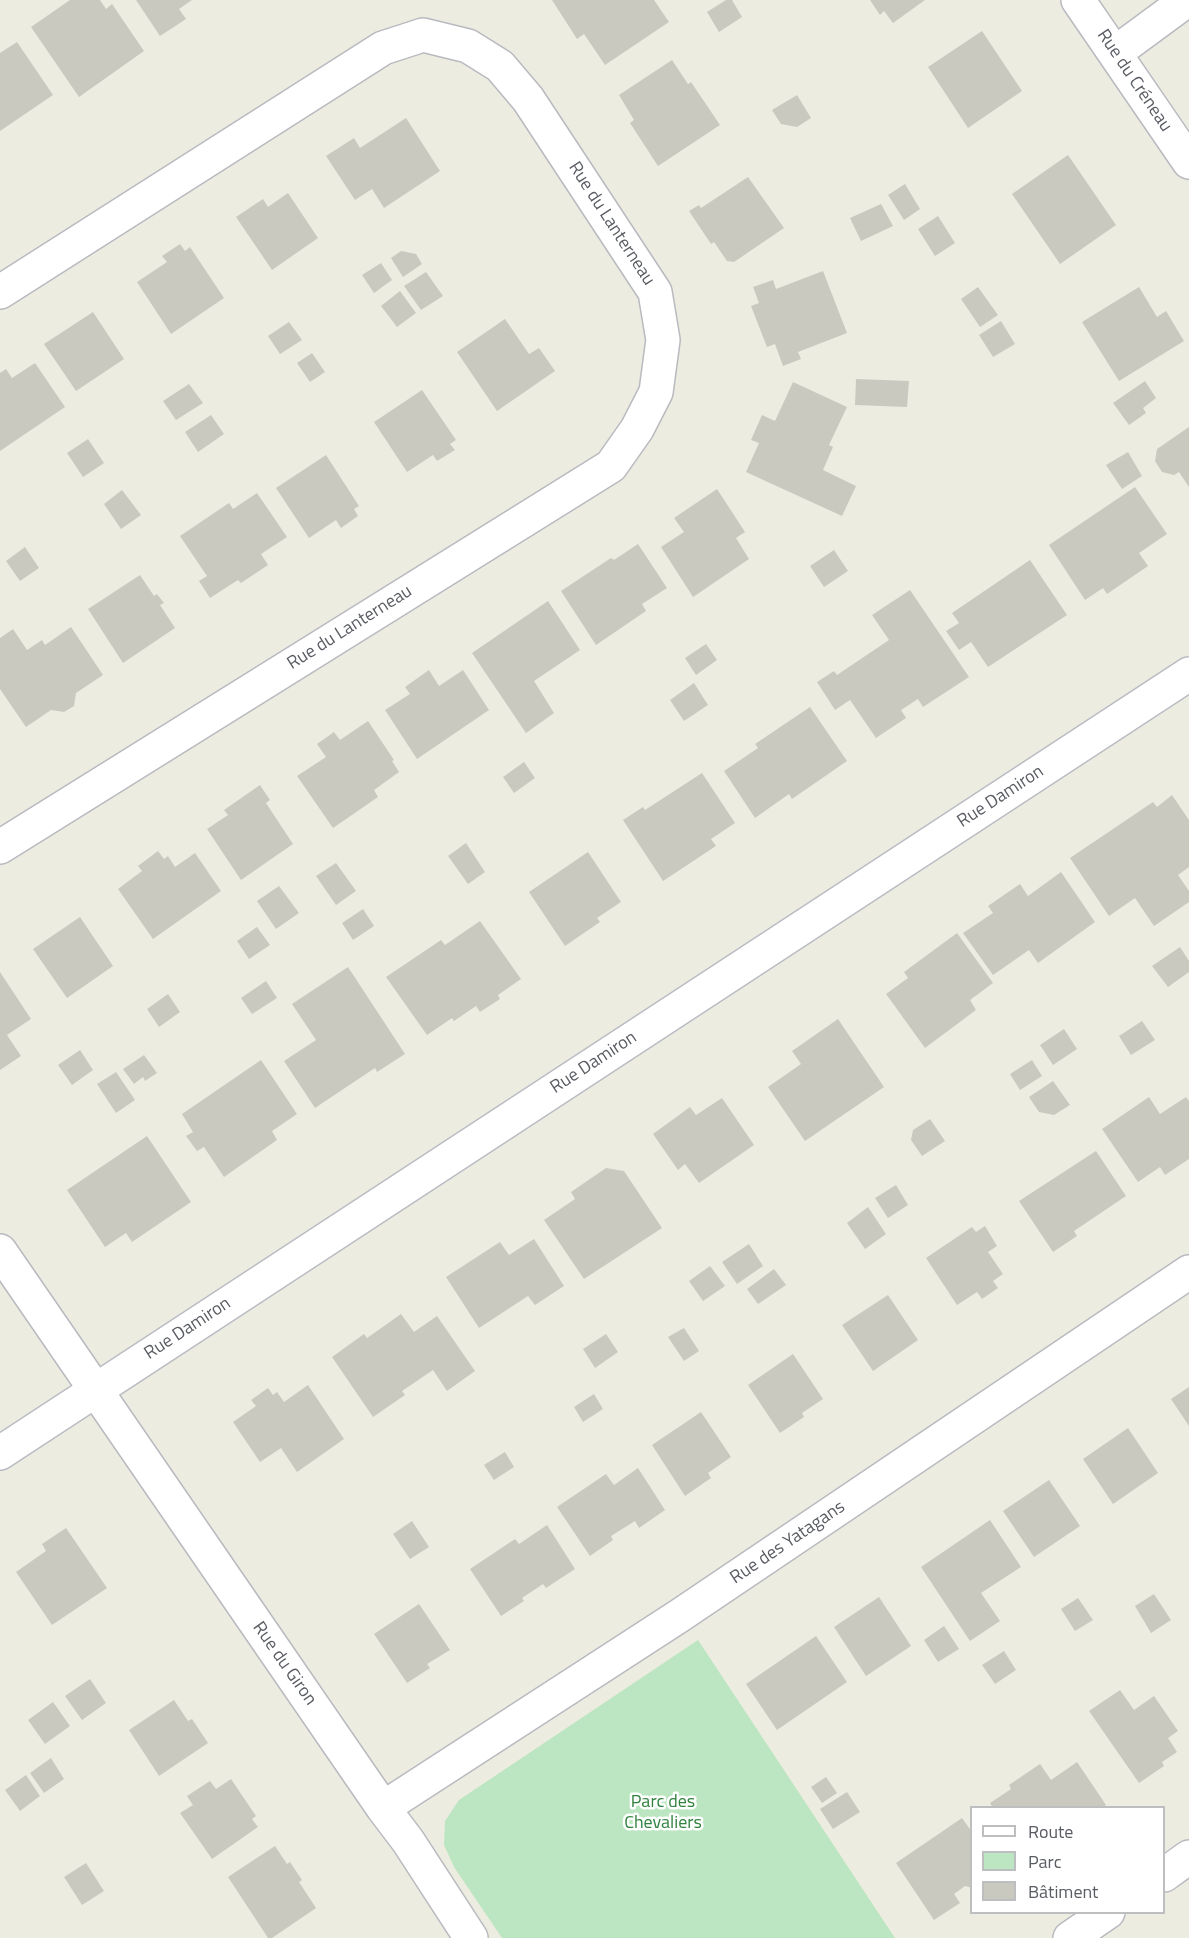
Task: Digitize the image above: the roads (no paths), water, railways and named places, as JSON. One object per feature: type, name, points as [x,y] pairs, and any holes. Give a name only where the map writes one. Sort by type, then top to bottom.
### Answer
[{"type":"street","name":"Rue du Créneau","points":[[1078,0],[1189,162]]},
{"type":"street","points":[[1115,53],[1187,0]]},
{"type":"street","name":"Rue du Lanterneau","points":[[0,292],[383,48],[423,35],[468,46],[500,66],[528,99],[655,292],[663,340],[656,392],[637,429],[611,466],[0,846]]},
{"type":"street","name":"Rue Damiron","points":[[0,1453],[1189,674]]},
{"type":"street","points":[[0,1251],[95,1390]]},
{"type":"street","name":"Rue des Yatagans","points":[[383,1808],[679,1616],[1189,1272]]},
{"type":"street","name":"Rue du Giron","points":[[95,1390],[408,1841],[471,1938]]},
{"type":"street","points":[[1165,1874],[1189,1857]]},
{"type":"street","points":[[1070,1938],[1105,1914]]},
{"type":"park label","name":"Parc des Chevaliers","points":[[663,1813]]}]
